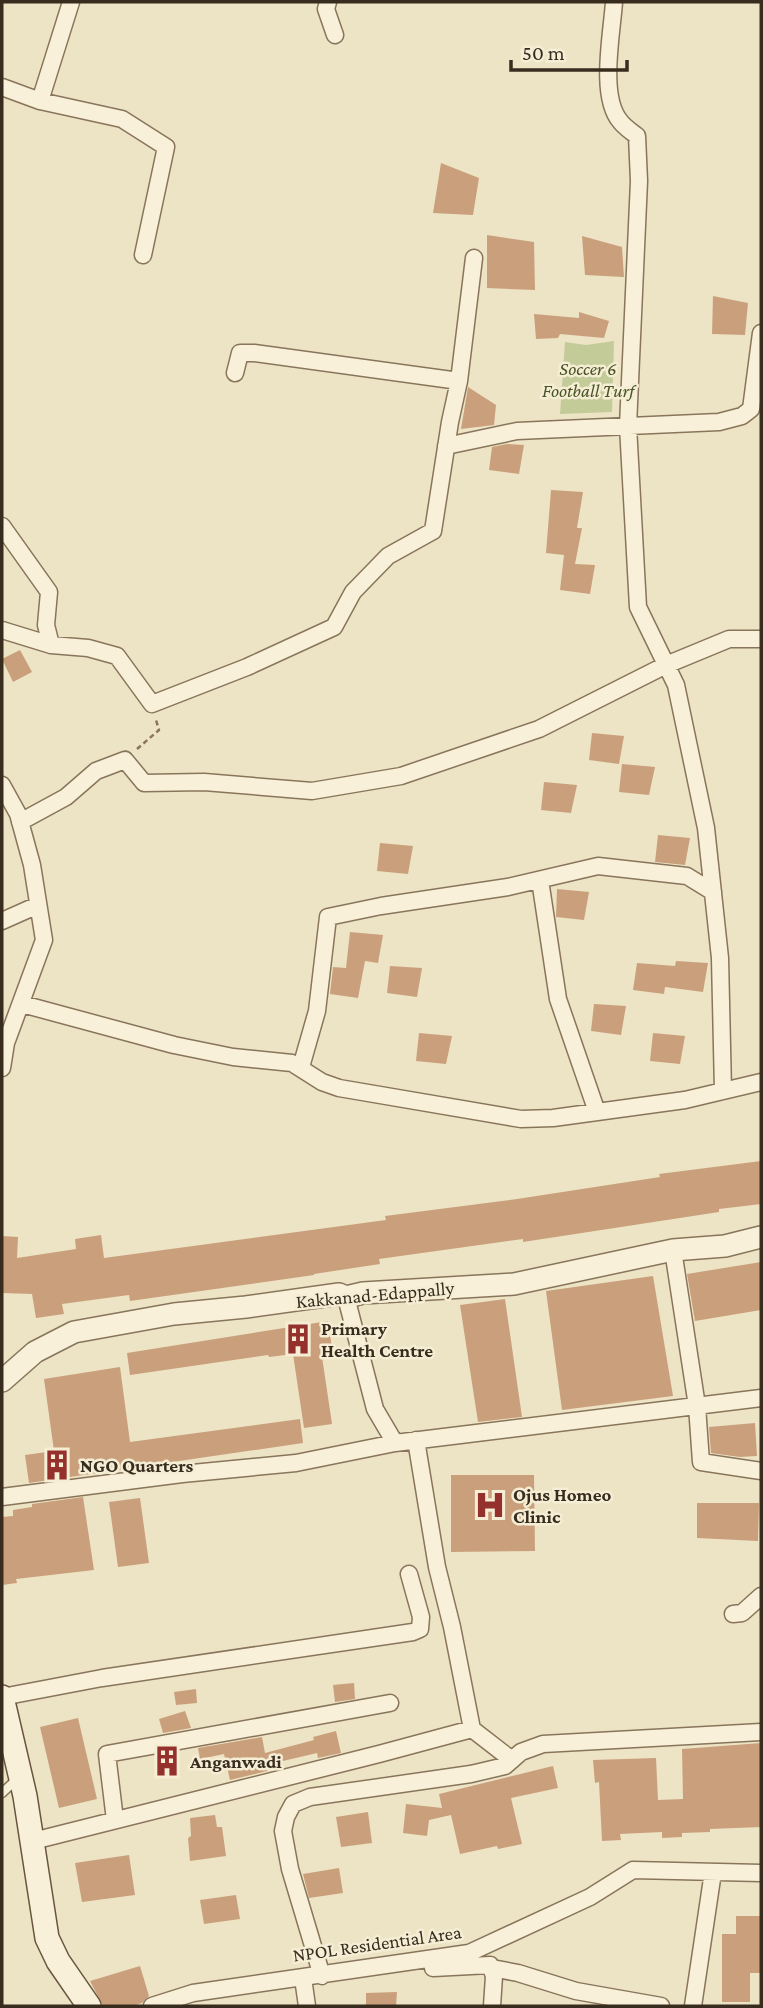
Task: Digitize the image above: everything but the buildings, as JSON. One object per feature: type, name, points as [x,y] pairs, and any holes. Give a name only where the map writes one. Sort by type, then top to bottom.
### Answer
[{"type":"main road","points":[[2,1697],[12,1752],[21,1776],[47,1938],[58,1961],[89,2006]]},
{"type":"street","points":[[40,101],[71,2]]},
{"type":"street","points":[[328,2],[326,9],[335,34]]},
{"type":"street","points":[[614,2],[609,72],[611,101],[619,120],[637,136],[639,181],[628,426],[638,607],[676,685],[706,828],[720,958],[723,1091]]},
{"type":"street","points":[[2,87],[40,101],[122,119],[166,147],[143,255]]},
{"type":"street","points":[[2,630],[51,645],[88,648],[117,656],[152,704],[247,667],[334,628],[353,592],[388,556],[433,531],[459,381],[474,258]]},
{"type":"street","points":[[446,446],[517,430],[719,422],[742,416],[756,408],[761,333]]},
{"type":"street","points":[[235,373],[240,353],[247,353],[459,381]]},
{"type":"street","points":[[4,532],[49,592],[47,625],[51,645]]},
{"type":"street","points":[[20,822],[66,797],[96,771],[125,760],[144,783],[204,782],[312,791],[401,776],[539,729],[666,665],[729,639],[761,639]]},
{"type":"street","points":[[2,785],[20,822],[32,865],[44,940],[6,1044],[2,1068]]},
{"type":"street","points":[[301,1067],[317,1011],[328,917],[540,880],[598,866],[687,876],[713,892]]},
{"type":"street","points":[[540,880],[558,999],[597,1112]]},
{"type":"street","points":[[2,921],[38,905]]},
{"type":"street","points":[[22,1004],[174,1045],[233,1057],[292,1063],[322,1082],[339,1088],[490,1115],[531,1119],[597,1112],[685,1100],[761,1082]]},
{"type":"street","name":"Kakkanad-Edappally","points":[[2,1381],[35,1352],[74,1332],[174,1314],[339,1294],[346,1297],[363,1293],[513,1284],[673,1250],[725,1246],[761,1237]]},
{"type":"street","points":[[673,1250],[697,1406],[701,1462],[761,1471]]},
{"type":"street","points":[[346,1297],[375,1409],[395,1443]]},
{"type":"street","points":[[2,1497],[142,1478],[296,1462],[416,1440],[761,1398]]},
{"type":"street","points":[[416,1440],[437,1567],[472,1728],[512,1760]]},
{"type":"street","points":[[2,1697],[102,1678],[413,1632],[421,1629],[421,1617],[409,1574]]},
{"type":"street","points":[[733,1614],[742,1613],[761,1596]]},
{"type":"street","points":[[115,1821],[107,1754],[390,1703]]},
{"type":"street","points":[[33,1841],[472,1728]]},
{"type":"street","points":[[322,1976],[290,1869],[283,1830],[293,1804],[310,1797],[471,1774],[505,1766],[521,1752],[543,1744],[761,1732]]},
{"type":"street","name":"NPOL Residential Area","points":[[152,2006],[192,1993],[469,1953],[590,1896],[633,1870],[761,1873]]},
{"type":"street","points":[[694,2006],[713,1872]]},
{"type":"street","points":[[176,2006],[210,1998],[304,1985],[322,1976],[362,1978],[483,1964],[576,1991],[661,2006]]},
{"type":"street","points":[[492,1968],[492,2006]]},
{"type":"street","points":[[304,1985],[307,2006]]},
{"type":"lane","points":[[2,1793],[21,1776]]},
{"type":"path","points":[[125,760],[159,730],[152,704]]},
{"type":"green space","name":"Soccer 6 Football Turf","points":[[614,341],[612,412],[560,414],[565,342],[586,345]]},
{"type":"place","name":"Primary Health Centre","points":[[298,1339]]},
{"type":"place","name":"NGO Quarters","points":[[57,1465]]},
{"type":"place","name":"Ojus Homeo Clinic","points":[[490,1505]]},
{"type":"place","name":"Anganwadi","points":[[167,1761]]}]
